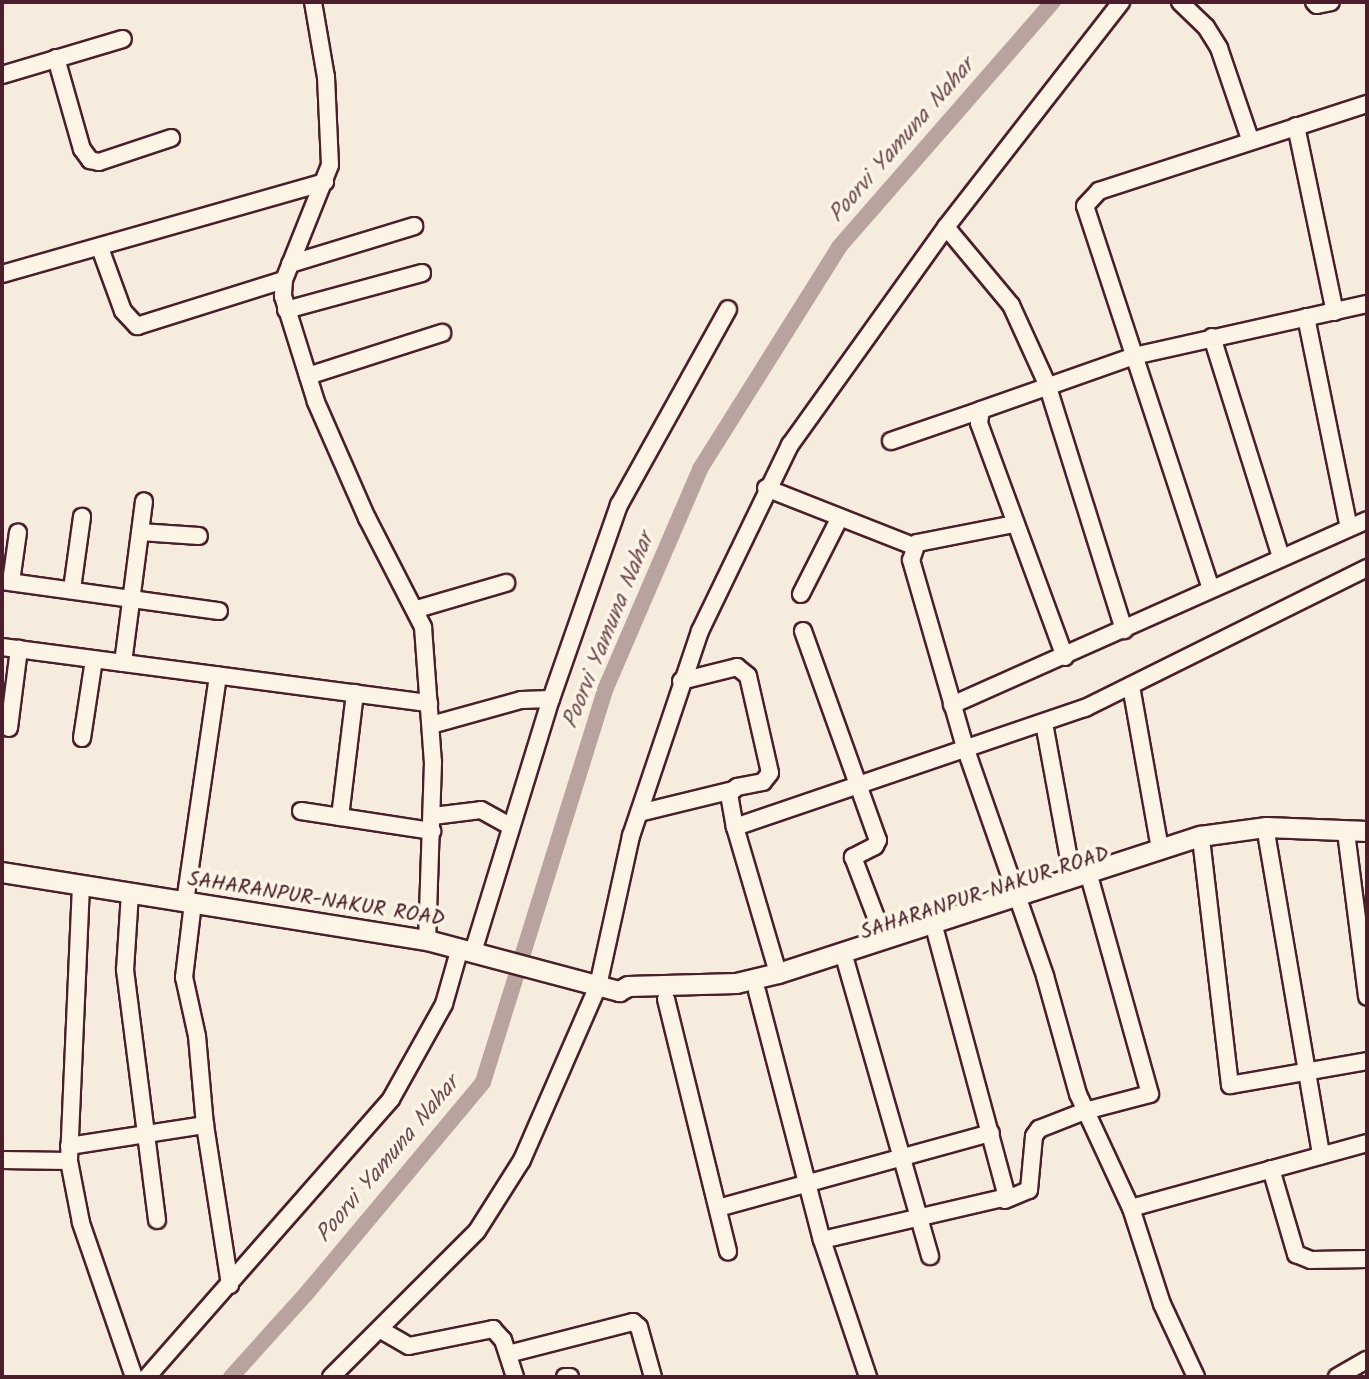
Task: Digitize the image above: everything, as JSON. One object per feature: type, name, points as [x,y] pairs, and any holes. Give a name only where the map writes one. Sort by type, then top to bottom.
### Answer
[{"type":"main road","name":"SAHARANPUR-NAKUR ROAD","points":[[1082,879],[1160,848],[1200,836],[1266,827],[1367,831]]},
{"type":"main road","name":"SAHARANPUR-NAKUR ROAD","points":[[619,991],[628,986],[736,983],[778,973],[1082,879],[1202,847],[1267,838],[1367,842]]},
{"type":"main road","name":"SAHARANPUR-NAKUR ROAD","points":[[2,872],[427,940],[619,991],[627,996],[666,999],[757,991],[936,933],[1017,900]]},
{"type":"street","points":[[313,2],[331,129],[326,182],[284,280],[286,310],[308,376],[367,518],[417,609],[426,646],[431,725],[432,823],[427,940]]},
{"type":"street","points":[[331,1377],[381,1330],[477,1231],[500,1197],[545,1110],[590,984],[639,813],[681,681],[712,601],[766,488],[820,400],[946,227],[1121,2]]},
{"type":"street","points":[[1180,2],[1206,27],[1219,48],[1250,139]]},
{"type":"street","points":[[1314,2],[1331,2]]},
{"type":"street","points":[[2,75],[123,39]]},
{"type":"street","points":[[56,58],[82,149],[90,160],[99,162],[171,138]]},
{"type":"street","points":[[1211,589],[1085,206],[1099,191],[1250,139],[1367,104]]},
{"type":"street","points":[[1296,126],[1335,312]]},
{"type":"street","points":[[2,274],[326,182]]},
{"type":"street","points":[[290,264],[414,226]]},
{"type":"street","points":[[946,227],[1011,305],[1047,384],[1124,630]]},
{"type":"street","points":[[100,248],[123,311],[137,326],[284,280]]},
{"type":"street","points":[[286,310],[422,273]]},
{"type":"street","points":[[891,441],[1047,384],[1134,356],[1367,304]]},
{"type":"street","points":[[147,1377],[391,1099],[444,1004],[472,952],[551,699],[632,477],[728,309]]},
{"type":"street","points":[[1306,317],[1349,528]]},
{"type":"street","points":[[308,376],[442,333]]},
{"type":"street","points":[[1212,337],[1281,557]]},
{"type":"street","points":[[981,410],[979,423],[1065,657]]},
{"type":"street","points":[[766,488],[913,546],[1014,524]]},
{"type":"street","points":[[123,663],[144,501]]},
{"type":"street","points":[[72,589],[82,517]]},
{"type":"street","points":[[801,594],[839,517]]},
{"type":"street","points":[[952,705],[1065,657],[1367,520]]},
{"type":"street","points":[[18,531],[6,581],[219,611]]},
{"type":"street","points":[[140,532],[199,536]]},
{"type":"street","points":[[913,546],[911,560],[952,705],[1085,1111],[1131,1208],[1162,1304],[1196,1377]]},
{"type":"street","points":[[735,827],[1044,723],[1131,686],[1367,568]]},
{"type":"street","points":[[417,609],[506,583]]},
{"type":"street","points":[[803,631],[878,839],[875,846],[853,858],[884,939]]},
{"type":"street","points":[[2,647],[429,703]]},
{"type":"street","points":[[9,728],[19,649]]},
{"type":"street","points":[[82,738],[94,660]]},
{"type":"street","points":[[639,813],[763,782],[770,773],[748,676],[737,667],[681,681]]},
{"type":"street","points":[[218,675],[189,902],[184,976],[197,1036],[205,1125],[230,1285]]},
{"type":"street","points":[[1131,686],[1160,848]]},
{"type":"street","points":[[340,817],[355,693]]},
{"type":"street","points":[[431,725],[521,700],[551,699]]},
{"type":"street","points":[[822,1240],[1005,1200],[1029,1190],[1036,1132],[1085,1111],[1150,1094],[1082,879],[1044,723]]},
{"type":"street","points":[[733,790],[729,799],[735,827],[778,973]]},
{"type":"street","points":[[301,811],[340,817],[432,823],[481,810],[510,825]]},
{"type":"street","points":[[1267,838],[1321,1155]]},
{"type":"street","points":[[1347,840],[1367,998]]},
{"type":"street","points":[[1202,847],[1228,1080],[1235,1087],[1367,1062]]},
{"type":"street","points":[[81,885],[69,1154],[81,1223],[134,1377]]},
{"type":"street","points":[[130,892],[125,970],[157,1220]]},
{"type":"street","points":[[936,933],[1007,1191],[1005,1200]]},
{"type":"street","points":[[846,963],[930,1256]]},
{"type":"street","points":[[757,991],[822,1240],[868,1377]]},
{"type":"street","points":[[666,999],[729,1252]]},
{"type":"street","points":[[2,1160],[69,1154],[148,1134],[205,1125]]},
{"type":"street","points":[[718,1208],[902,1160],[991,1133]]},
{"type":"street","points":[[1131,1208],[1367,1143]]},
{"type":"street","points":[[1271,1169],[1296,1254],[1311,1260],[1367,1259]]},
{"type":"street","points":[[508,1354],[633,1322],[639,1327],[653,1377]]},
{"type":"street","points":[[381,1330],[409,1346],[493,1329],[500,1334],[515,1377]]},
{"type":"street","points":[[1337,1377],[1367,1360]]},
{"type":"waterway","name":"Poorvi Yamuna Nahar","points":[[231,1377],[306,1294],[483,1082],[605,690],[700,469],[839,247],[1053,2]]}]
